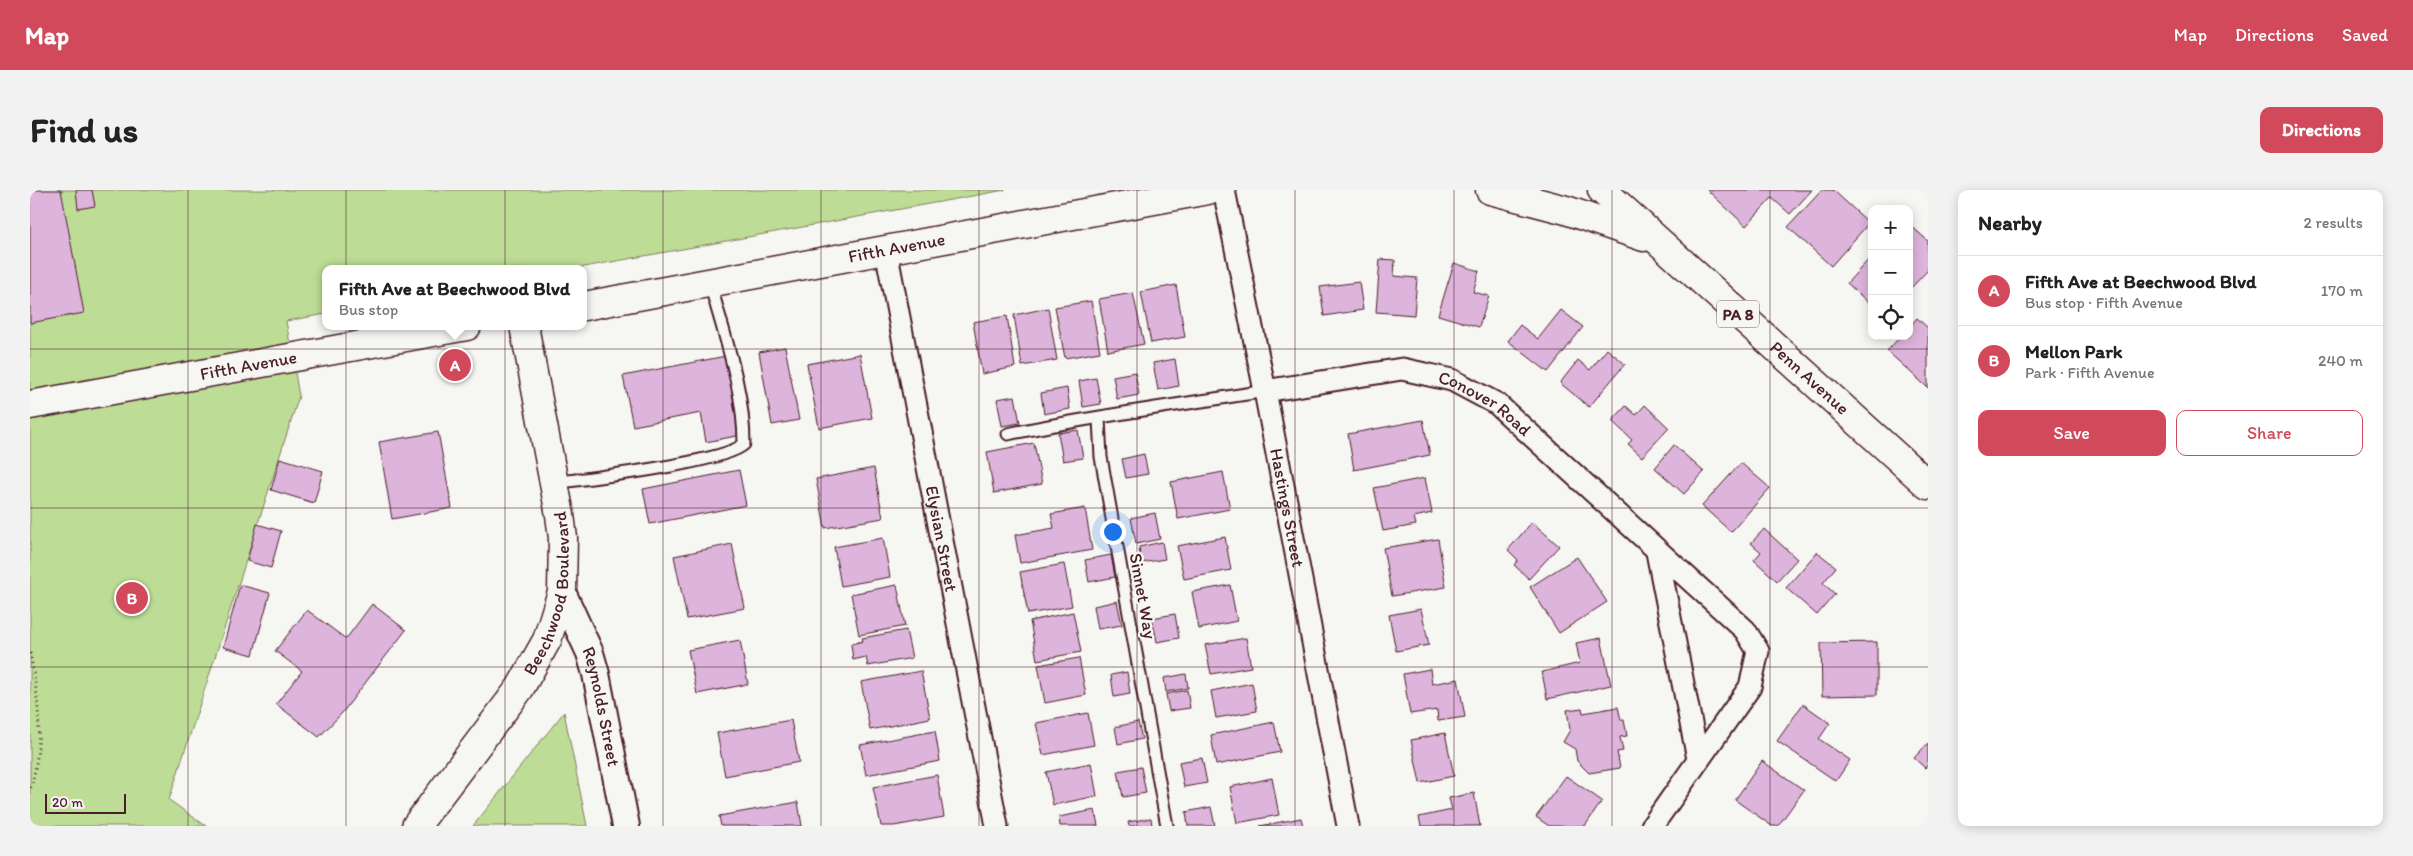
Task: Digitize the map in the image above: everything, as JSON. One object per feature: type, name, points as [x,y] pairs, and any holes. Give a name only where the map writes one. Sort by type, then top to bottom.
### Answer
[{"type":"main road","name":"Fifth Avenue","points":[[587,305],[1208,190]]},
{"type":"main road","points":[[1490,190],[1575,212],[1659,243]]},
{"type":"main road","name":"Penn Avenue","points":[[1602,190],[1928,485]]},
{"type":"main road","name":"Fifth Avenue","points":[[30,405],[445,330]]},
{"type":"main road","name":"Beechwood Boulevard","points":[[416,826],[520,688],[547,640],[562,592],[563,538],[525,330]]},
{"type":"street","name":"Hastings Street","points":[[1224,190],[1265,390],[1348,826]]},
{"type":"street","name":"Elysian Street","points":[[886,250],[997,826]]},
{"type":"street","name":"Conover Road","points":[[1265,390],[1402,369],[1452,380],[1497,404],[1657,552],[1745,630],[1758,651],[1750,687],[1652,826]]},
{"type":"street","points":[[1657,552],[1698,759]]},
{"type":"street","name":"Reynolds Street","points":[[562,592],[590,653],[596,674],[626,826]]},
{"type":"lane","points":[[554,484],[687,463],[737,450],[744,444],[744,424],[728,347],[710,283]]},
{"type":"lane","points":[[1008,434],[1069,421],[1099,419],[1265,390]]},
{"type":"lane","name":"Sinnet Way","points":[[1099,419],[1101,457],[1167,826]]},
{"type":"path","points":[[30,653],[39,708],[38,754],[30,790]]},
{"type":"green space","points":[[30,190],[1005,190],[587,266],[322,265],[322,315],[286,321],[299,396],[169,800],[206,826],[30,826]]},
{"type":"green space","points":[[564,712],[587,826],[473,826]]},
{"type":"building","points":[[30,190],[61,190],[84,313],[30,323]]},
{"type":"building","points":[[76,190],[92,190],[95,206],[78,209]]},
{"type":"building","points":[[1707,190],[1812,190],[1790,214],[1772,198],[1746,226]]},
{"type":"building","points":[[1822,190],[1833,190],[1868,222],[1831,266],[1788,227]]},
{"type":"building","points":[[1913,228],[1928,241],[1928,270],[1913,286]]},
{"type":"building","points":[[1380,259],[1395,260],[1394,276],[1417,278],[1414,315],[1376,312]]},
{"type":"building","points":[[1868,260],[1868,302],[1847,283]]},
{"type":"building","points":[[1454,263],[1479,271],[1473,292],[1489,296],[1479,327],[1438,315]]},
{"type":"building","points":[[1359,282],[1363,310],[1324,316],[1320,287]]},
{"type":"building","points":[[1176,285],[1185,337],[1151,343],[1141,292]]},
{"type":"building","points":[[1133,293],[1144,344],[1108,351],[1099,299]]},
{"type":"building","points":[[1091,301],[1100,352],[1065,358],[1055,307]]},
{"type":"building","points":[[1048,308],[1057,360],[1022,366],[1014,315]]},
{"type":"building","points":[[1561,310],[1583,327],[1548,372],[1508,341],[1520,325],[1538,339]]},
{"type":"building","points":[[1007,316],[1015,367],[982,374],[973,322]]},
{"type":"building","points":[[1917,318],[1928,328],[1928,388],[1887,351],[1897,340],[1913,340],[1913,322]]},
{"type":"building","points":[[785,347],[799,420],[772,425],[759,352]]},
{"type":"building","points":[[1607,349],[1625,364],[1589,407],[1560,383],[1578,360],[1590,370]]},
{"type":"building","points":[[860,354],[872,418],[819,428],[807,364]]},
{"type":"building","points":[[726,356],[741,435],[706,442],[701,413],[633,426],[623,376]]},
{"type":"building","points":[[1175,359],[1179,386],[1158,390],[1153,363]]},
{"type":"building","points":[[1135,372],[1139,395],[1117,399],[1113,376]]},
{"type":"building","points":[[1096,378],[1101,404],[1083,407],[1079,381]]},
{"type":"building","points":[[1067,388],[1070,409],[1044,414],[1041,393]]},
{"type":"building","points":[[1015,396],[1020,423],[1002,426],[997,399]]},
{"type":"building","points":[[1645,405],[1669,428],[1642,457],[1628,444],[1632,440],[1612,421],[1626,406],[1636,415]]},
{"type":"building","points":[[1423,420],[1430,455],[1354,470],[1348,434]]},
{"type":"building","points":[[1078,430],[1083,458],[1063,461],[1058,433]]},
{"type":"building","points":[[438,432],[452,508],[392,519],[379,442]]},
{"type":"building","points":[[1034,443],[1042,484],[994,493],[987,452]]},
{"type":"building","points":[[1674,445],[1704,472],[1684,494],[1655,468]]},
{"type":"building","points":[[1144,454],[1148,474],[1126,478],[1122,459]]},
{"type":"building","points":[[280,458],[323,471],[314,503],[271,490]]},
{"type":"building","points":[[1741,463],[1770,488],[1731,532],[1702,506]]},
{"type":"building","points":[[874,468],[883,518],[825,528],[816,479]]},
{"type":"building","points":[[739,470],[746,505],[650,524],[643,489]]},
{"type":"building","points":[[1223,472],[1230,509],[1178,519],[1171,482]]},
{"type":"building","points":[[1425,478],[1432,513],[1414,517],[1416,525],[1383,531],[1374,488]]},
{"type":"building","points":[[1085,508],[1092,550],[1020,563],[1015,535],[1054,528],[1051,514]]},
{"type":"building","points":[[1155,513],[1160,539],[1136,544],[1131,518]]},
{"type":"building","points":[[1532,522],[1559,546],[1529,579],[1514,565],[1518,560],[1508,550]]},
{"type":"building","points":[[257,524],[281,531],[271,568],[247,561]]},
{"type":"building","points":[[1764,529],[1797,559],[1777,581],[1754,560],[1761,552],[1751,543]]},
{"type":"building","points":[[1225,537],[1231,570],[1184,579],[1177,546]]},
{"type":"building","points":[[883,538],[890,577],[841,586],[834,547]]},
{"type":"building","points":[[1438,539],[1446,587],[1392,596],[1383,548]]},
{"type":"building","points":[[1162,542],[1165,559],[1141,563],[1139,547]]},
{"type":"building","points":[[732,544],[745,608],[687,619],[674,556]]},
{"type":"building","points":[[1817,552],[1836,567],[1823,583],[1835,594],[1817,615],[1786,588]]},
{"type":"building","points":[[1111,555],[1115,577],[1089,582],[1085,560]]},
{"type":"building","points":[[1577,557],[1607,602],[1559,633],[1530,587]]},
{"type":"building","points":[[1064,564],[1072,606],[1028,614],[1020,572]]},
{"type":"building","points":[[240,585],[270,593],[253,655],[223,647]]},
{"type":"building","points":[[897,585],[905,626],[859,635],[851,594]]},
{"type":"building","points":[[1230,585],[1237,621],[1199,629],[1192,592]]},
{"type":"building","points":[[1117,601],[1122,625],[1098,629],[1094,606]]},
{"type":"building","points":[[372,604],[406,630],[342,713],[319,737],[276,704],[302,671],[275,651],[307,610],[346,639]]},
{"type":"building","points":[[1421,609],[1429,645],[1396,651],[1389,615]]},
{"type":"building","points":[[1073,612],[1081,652],[1037,660],[1030,621]]},
{"type":"building","points":[[1175,614],[1179,638],[1157,642],[1152,618]]},
{"type":"building","points":[[906,630],[912,658],[868,666],[866,657],[853,660],[851,644],[863,641],[862,638]]},
{"type":"building","points":[[1246,638],[1251,667],[1211,674],[1205,645]]},
{"type":"building","points":[[1601,638],[1611,685],[1547,699],[1542,672],[1580,663],[1576,643]]},
{"type":"building","points":[[740,640],[748,684],[697,694],[688,650]]},
{"type":"building","points":[[1877,642],[1877,695],[1822,696],[1821,643]]},
{"type":"building","points":[[1079,658],[1086,695],[1045,703],[1038,665]]},
{"type":"building","points":[[1430,669],[1432,684],[1458,679],[1465,717],[1438,721],[1437,710],[1410,714],[1403,674]]},
{"type":"building","points":[[921,671],[930,718],[870,730],[861,682]]},
{"type":"building","points":[[1127,672],[1130,694],[1114,697],[1111,675]]},
{"type":"building","points":[[1186,674],[1188,688],[1166,692],[1164,678]]},
{"type":"building","points":[[1252,683],[1257,711],[1216,718],[1211,691]]},
{"type":"building","points":[[1187,690],[1190,708],[1169,711],[1166,694]]},
{"type":"building","points":[[1803,704],[1830,723],[1819,739],[1850,760],[1836,781],[1777,741]]},
{"type":"building","points":[[1618,707],[1621,720],[1624,720],[1627,736],[1620,737],[1623,751],[1617,752],[1620,768],[1589,773],[1577,761],[1575,749],[1563,742],[1570,730],[1567,710],[1582,708],[1583,713]]},
{"type":"building","points":[[1088,713],[1094,745],[1043,755],[1036,723]]},
{"type":"building","points":[[791,720],[799,762],[725,776],[717,733]]},
{"type":"building","points":[[1138,722],[1142,739],[1118,744],[1115,727]]},
{"type":"building","points":[[1274,722],[1280,752],[1216,765],[1211,735]]},
{"type":"building","points":[[935,731],[940,761],[866,775],[860,745]]},
{"type":"building","points":[[1445,733],[1454,776],[1420,783],[1411,740]]},
{"type":"building","points":[[1928,743],[1928,765],[1925,768],[1914,758]]},
{"type":"building","points":[[1202,758],[1207,783],[1184,787],[1179,762]]},
{"type":"building","points":[[1762,761],[1804,790],[1778,826],[1772,826],[1735,800]]},
{"type":"building","points":[[1091,763],[1097,796],[1053,805],[1046,772]]},
{"type":"building","points":[[1141,767],[1146,793],[1123,797],[1118,771]]},
{"type":"building","points":[[937,775],[944,817],[894,826],[881,826],[873,787]]},
{"type":"building","points":[[1566,776],[1602,801],[1585,826],[1549,826],[1536,817]]},
{"type":"building","points":[[1272,778],[1279,815],[1237,823],[1230,787]]},
{"type":"building","points":[[1474,793],[1480,826],[1421,826],[1419,817],[1452,810],[1449,798]]},
{"type":"building","points":[[798,802],[802,826],[721,826],[719,816]]},
{"type":"building","points":[[1211,807],[1215,826],[1188,826],[1186,812]]},
{"type":"building","points":[[1095,810],[1098,826],[1060,826],[1059,817]]},
{"type":"building","points":[[1151,818],[1152,826],[1129,826],[1128,822]]},
{"type":"building","points":[[1301,818],[1303,826],[1260,826]]},
{"type":"place","name":"Fifth Ave at Beechwood Blvd","points":[[455,365]]},
{"type":"place","name":"Mellon Park","points":[[132,598]]}]
